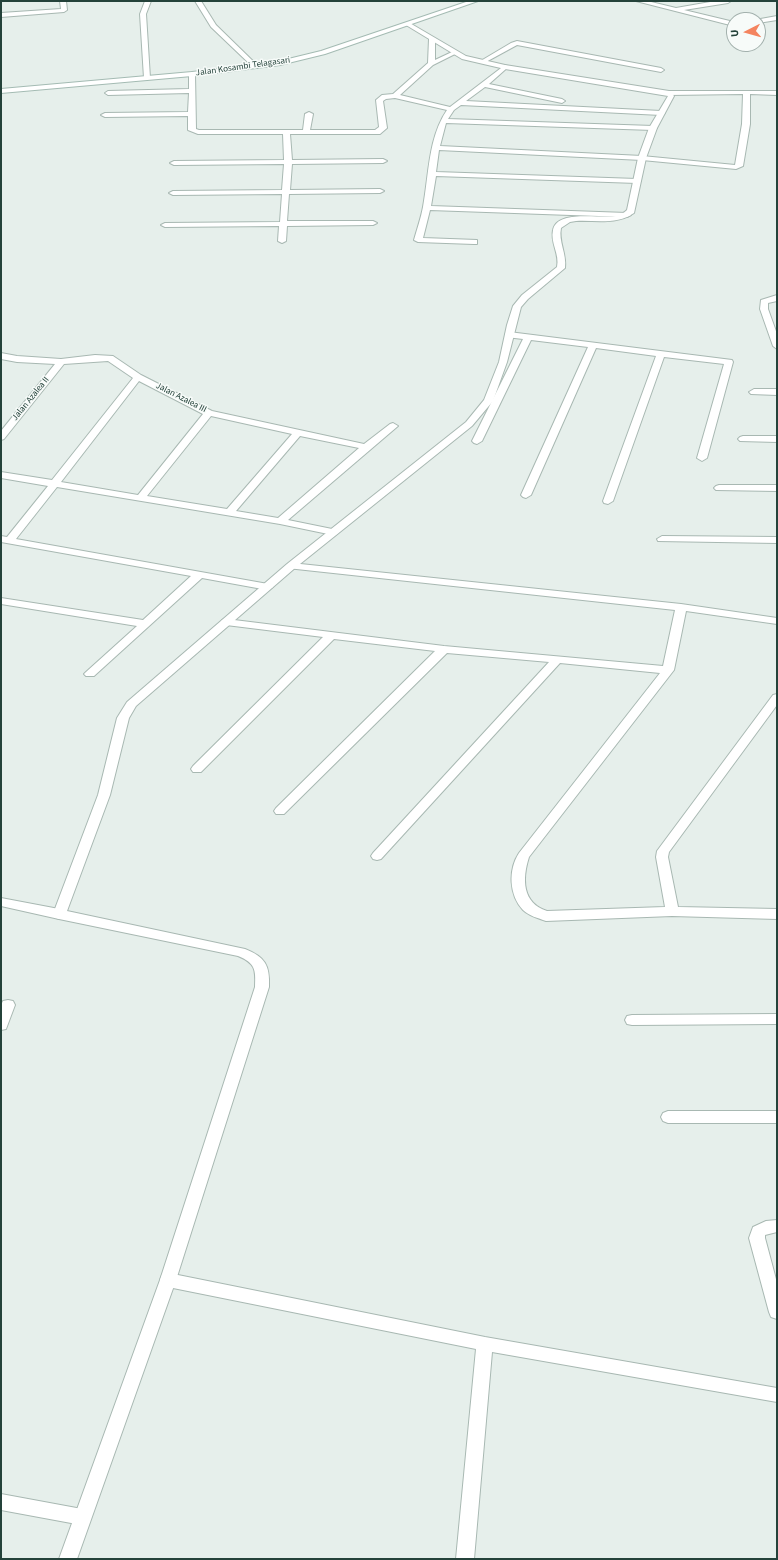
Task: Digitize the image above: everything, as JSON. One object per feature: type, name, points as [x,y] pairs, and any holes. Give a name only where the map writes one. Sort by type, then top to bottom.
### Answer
[{"type":"street","points":[[1,15],[62,12],[64,10],[63,1]]},
{"type":"street","points":[[147,78],[143,14],[148,1]]},
{"type":"street","points":[[198,1],[213,26],[256,67]]},
{"type":"street","name":"Jalan Kosambi Telagasari","points":[[1,91],[192,74],[280,64],[323,53],[476,1]]},
{"type":"street","points":[[639,1],[726,22]]},
{"type":"street","points":[[674,10],[728,1]]},
{"type":"street","points":[[766,20],[777,18]]},
{"type":"street","points":[[408,24],[454,53],[504,67],[669,93],[777,93]]},
{"type":"street","points":[[431,64],[432,39]]},
{"type":"street","points":[[482,62],[517,43],[661,70]]},
{"type":"street","points":[[395,96],[431,64],[454,53]]},
{"type":"street","points":[[474,242],[418,240],[427,208],[436,148],[443,121],[451,109],[484,85],[504,67]]},
{"type":"street","points":[[192,74],[192,130],[198,132],[367,133],[381,131],[383,128],[379,100],[384,97],[395,96],[451,109]]},
{"type":"street","points":[[484,85],[565,102]]},
{"type":"street","points":[[108,93],[193,91]]},
{"type":"street","points":[[436,148],[642,158],[737,167],[739,166],[746,124],[747,92]]},
{"type":"street","points":[[59,914],[104,795],[123,718],[131,704],[332,532],[469,424],[488,401],[503,362],[517,306],[562,264],[558,245],[557,228],[559,224],[568,220],[615,218],[627,215],[631,211],[642,158],[653,128],[671,96],[669,93]]},
{"type":"street","points":[[460,103],[605,109],[661,113]]},
{"type":"street","points":[[105,115],[193,114]]},
{"type":"street","points":[[306,132],[309,114]]},
{"type":"street","points":[[443,121],[653,128]]},
{"type":"street","points":[[282,241],[288,162],[286,132]]},
{"type":"street","points":[[174,163],[383,161]]},
{"type":"street","points":[[433,174],[637,181]]},
{"type":"street","points":[[173,193],[380,190]]},
{"type":"street","points":[[427,208],[627,215]]},
{"type":"street","points":[[165,225],[374,223]]},
{"type":"street","points":[[777,298],[764,302],[764,309],[777,346]]},
{"type":"street","points":[[509,335],[729,362],[702,458]]},
{"type":"street","points":[[477,441],[528,337]]},
{"type":"street","points":[[526,495],[593,345]]},
{"type":"street","points":[[608,501],[661,354]]},
{"type":"street","name":"Jalan Azalea III","points":[[1,356],[17,360],[61,362],[95,358],[110,358],[138,377],[208,413],[366,447]]},
{"type":"street","name":"Jalan Azalea II","points":[[1,437],[61,362]]},
{"type":"street","points":[[138,377],[52,485],[6,539],[268,587]]},
{"type":"street","points":[[754,392],[777,392]]},
{"type":"street","points":[[140,498],[208,413]]},
{"type":"street","points":[[280,522],[366,447],[393,426]]},
{"type":"street","points":[[229,513],[298,432]]},
{"type":"street","points":[[743,439],[777,439]]},
{"type":"street","points":[[1,475],[52,485],[229,513],[332,532]]},
{"type":"street","points":[[719,488],[777,488]]},
{"type":"street","points":[[662,539],[777,540]]},
{"type":"street","points":[[292,566],[681,607],[777,621]]},
{"type":"street","points":[[90,674],[199,575]]},
{"type":"street","points":[[1,601],[146,624]]},
{"type":"street","points":[[681,607],[668,670],[524,856],[518,868],[517,879],[521,895],[530,911],[538,915],[546,916],[672,911],[777,914]]},
{"type":"street","points":[[226,622],[444,649],[668,670]]},
{"type":"street","points":[[197,769],[332,635]]},
{"type":"street","points":[[280,811],[444,649]]},
{"type":"street","points":[[377,856],[557,660]]},
{"type":"street","points":[[672,911],[662,857],[663,851],[777,697]]},
{"type":"street","points":[[1,902],[240,952],[254,957],[261,966],[263,974],[262,987],[168,1280],[68,1559]]},
{"type":"street","points":[[1,1025],[8,1005]]},
{"type":"street","points":[[632,1020],[777,1019]]},
{"type":"street","points":[[668,1117],[777,1117]]},
{"type":"street","points":[[777,1226],[766,1227],[758,1231],[757,1238],[777,1312]]},
{"type":"street","points":[[168,1280],[485,1344],[777,1395]]},
{"type":"street","points":[[465,1559],[485,1344]]},
{"type":"street","points":[[1,1502],[82,1517]]}]
